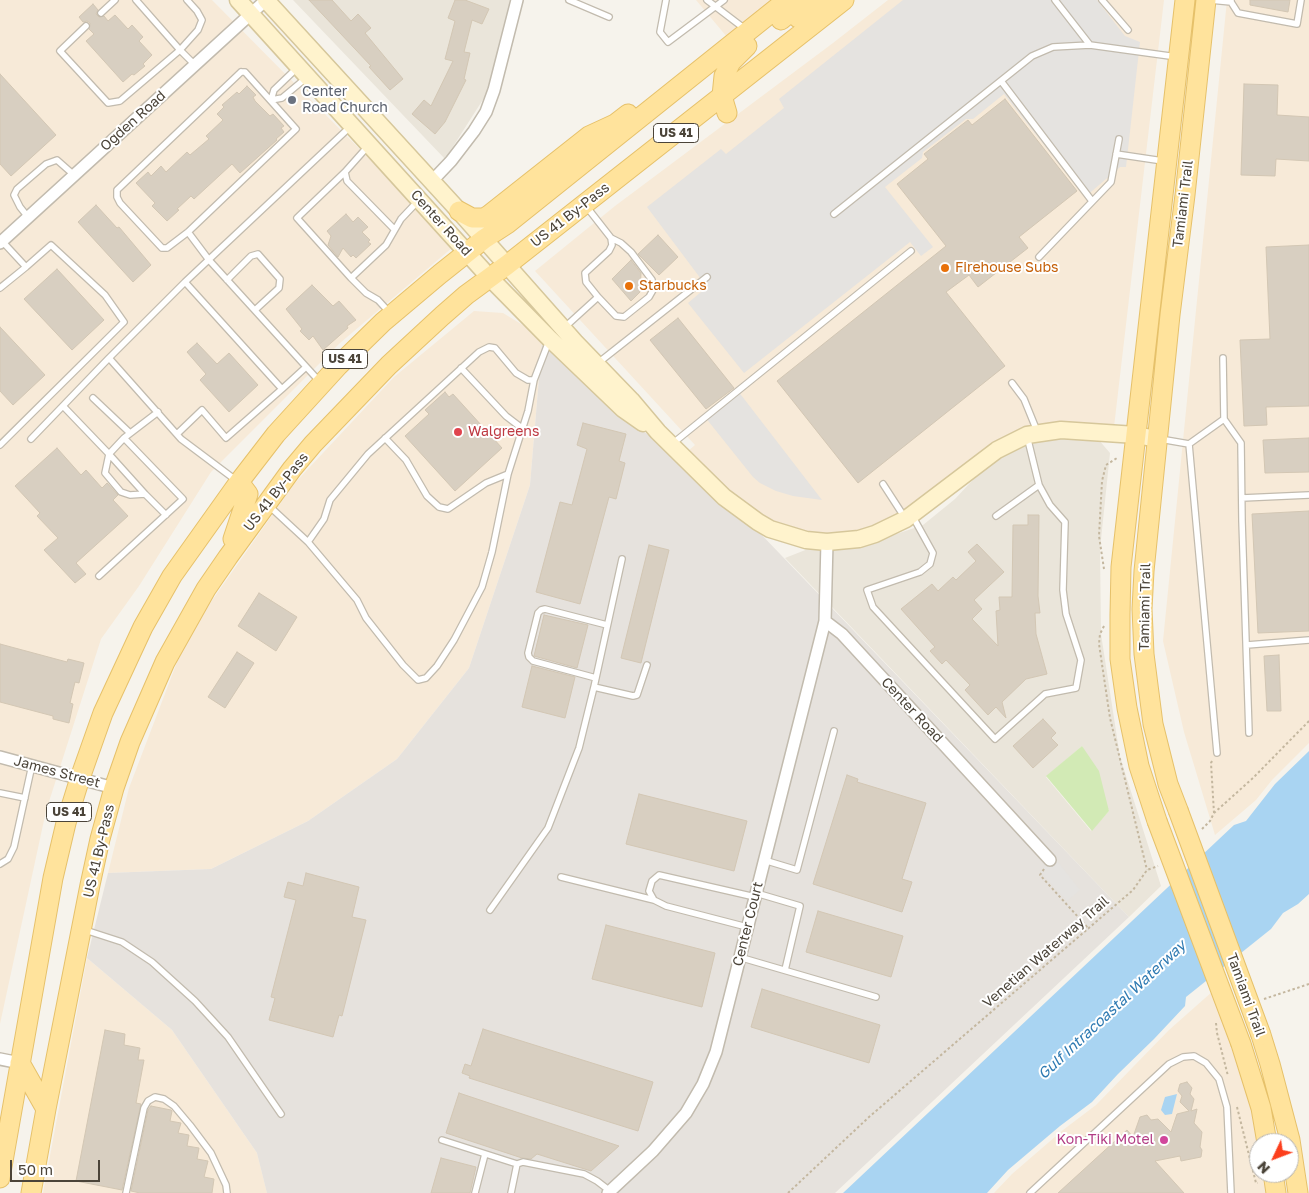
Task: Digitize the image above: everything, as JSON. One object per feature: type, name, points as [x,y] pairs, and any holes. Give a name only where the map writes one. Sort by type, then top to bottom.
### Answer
[{"type":"main road","name":"US 41","points":[[0,1178],[53,878],[66,823],[103,713],[143,627],[172,576],[276,434],[391,314],[787,0]]},
{"type":"main road","points":[[725,104],[724,76],[731,62],[805,0]]},
{"type":"main road","points":[[762,64],[790,25],[821,0]]},
{"type":"main road","name":"US 41 By-Pass","points":[[31,1193],[81,929],[100,839],[114,788],[130,742],[166,662],[206,589],[228,556],[292,469],[370,384],[442,316],[466,295],[584,204],[725,104],[762,64],[844,0]]},
{"type":"main road","name":"Tamiami Trail","points":[[1185,0],[1121,567],[1120,659],[1126,708],[1139,766],[1157,821],[1241,1044],[1261,1108],[1265,1133]]},
{"type":"main road","name":"Tamiami Trail","points":[[1206,0],[1170,315],[1144,571],[1143,639],[1148,695],[1161,760],[1261,1035],[1290,1140],[1298,1193]]},
{"type":"main road","points":[[459,211],[472,218],[484,218],[489,215],[589,136],[615,124],[696,62],[749,32]]},
{"type":"main road","points":[[228,556],[248,494],[239,482]]},
{"type":"main road","points":[[20,1063],[46,1109]]},
{"type":"street","name":"Center Road","points":[[238,0],[490,278],[623,409],[658,432]]},
{"type":"street","name":"Center Road","points":[[266,0],[432,181],[563,329],[631,400],[658,432],[724,497],[758,522],[770,528],[806,540],[827,542],[845,541],[875,534],[909,518],[997,450],[1032,434],[1061,430],[1136,435],[1158,439]]},
{"type":"street","name":"Ogden Road","points":[[1,242],[266,0]]},
{"type":"street","points":[[432,181],[451,161],[486,112],[494,90],[517,0]]},
{"type":"street","points":[[1167,162],[1188,164]]},
{"type":"street","points":[[825,621],[827,542]]},
{"type":"street","name":"Center Road","points":[[825,621],[842,634],[1050,860]]},
{"type":"street","name":"Center Court","points":[[609,1192],[671,1132],[686,1113],[699,1092],[716,1052],[825,621]]},
{"type":"street","name":"James Street","points":[[0,757],[114,788]]},
{"type":"street","points":[[0,1059],[20,1063]]},
{"type":"lane","points":[[101,13],[115,0]]},
{"type":"lane","points":[[136,0],[195,65]]},
{"type":"lane","points":[[86,26],[60,51],[108,103],[120,101],[180,50],[198,30],[202,20],[198,11],[187,0]]},
{"type":"lane","points":[[569,0],[609,17]]},
{"type":"lane","points":[[666,0],[660,32],[668,42],[724,0]]},
{"type":"lane","points":[[707,0],[749,32]]},
{"type":"lane","points":[[1056,0],[1090,44]]},
{"type":"lane","points":[[1102,0],[1128,30]]},
{"type":"lane","points":[[1206,0],[1231,1],[1238,13],[1296,24],[1301,0]]},
{"type":"lane","points":[[834,214],[1032,56],[1053,47],[1090,44],[1179,57]]},
{"type":"lane","points":[[271,100],[274,90],[303,71]]},
{"type":"lane","points":[[271,100],[282,98],[303,71]]},
{"type":"lane","points":[[242,72],[245,72],[271,100],[296,129],[188,232],[167,248],[162,248],[120,203],[117,197],[117,190],[242,72]]},
{"type":"lane","points":[[1001,81],[1092,201]]},
{"type":"lane","points":[[31,439],[185,282],[352,125]]},
{"type":"lane","points":[[1039,257],[1111,182],[1119,139]]},
{"type":"lane","points":[[370,145],[297,218],[351,278],[366,293],[378,300],[391,314]]},
{"type":"lane","points":[[1116,154],[1167,162]]},
{"type":"lane","points":[[28,217],[14,195],[17,189],[46,164],[57,160],[74,175]]},
{"type":"lane","points":[[345,172],[347,181],[394,229]]},
{"type":"lane","points":[[351,278],[386,245],[401,219],[420,200]]},
{"type":"lane","points":[[584,204],[611,238],[621,243],[630,252],[652,280],[653,290],[649,297],[624,317],[616,316],[586,282],[585,276],[587,271],[610,249],[612,245],[611,238]]},
{"type":"lane","points":[[188,232],[209,260],[322,384]]},
{"type":"lane","points":[[1,242],[26,267]]},
{"type":"lane","points":[[0,288],[51,245],[105,295],[124,322],[0,445]]},
{"type":"lane","points":[[671,445],[912,251]]},
{"type":"lane","points":[[227,280],[251,256],[258,254],[280,279],[279,288],[255,310]]},
{"type":"lane","points":[[596,364],[707,277]]},
{"type":"lane","points":[[185,282],[282,389]]},
{"type":"lane","points":[[563,329],[598,297]]},
{"type":"lane","points":[[266,504],[308,542],[357,600],[366,618],[403,665],[418,680],[426,678],[437,666],[454,640],[482,587],[492,552],[508,474],[523,429],[534,380],[550,339]]},
{"type":"lane","points":[[308,542],[324,519],[330,500],[368,454],[479,352],[489,347],[495,348],[516,373],[528,380],[534,380]]},
{"type":"lane","points":[[109,358],[177,434],[239,482]]},
{"type":"lane","points":[[1223,358],[1224,420],[1241,443],[1250,733]]},
{"type":"lane","points":[[177,434],[202,410],[226,438],[306,367]]},
{"type":"lane","points":[[461,368],[506,416],[523,429]]},
{"type":"lane","points":[[883,484],[933,553],[930,564],[920,572],[867,590],[873,607],[995,739],[1045,694],[1076,688],[1080,660],[1066,614],[1062,590],[1065,522],[1050,505],[1039,486],[1032,434],[1024,399],[1012,382]]},
{"type":"lane","points":[[92,398],[130,433]]},
{"type":"lane","points":[[62,406],[110,454],[166,515]]},
{"type":"lane","points":[[145,494],[130,495],[121,492],[105,473],[110,454],[124,438],[158,412]]},
{"type":"lane","points":[[1158,439],[1189,444],[1224,420]]},
{"type":"lane","points":[[99,576],[183,499],[124,438]]},
{"type":"lane","points":[[385,438],[406,460],[427,496],[438,507],[448,509],[486,483],[508,474]]},
{"type":"lane","points":[[1189,444],[1217,752]]},
{"type":"lane","points":[[996,516],[1039,486]]},
{"type":"lane","points":[[1242,498],[1309,495]]},
{"type":"lane","points":[[490,910],[548,828],[578,748],[594,687],[622,559]]},
{"type":"lane","points":[[596,678],[533,661],[528,653],[538,613],[541,610],[545,609],[607,625]]},
{"type":"lane","points":[[1246,645],[1309,640]]},
{"type":"lane","points":[[594,687],[634,696],[637,695],[647,665]]},
{"type":"lane","points":[[764,860],[798,870],[834,731]]},
{"type":"lane","points":[[0,864],[8,859],[14,847],[32,765]]},
{"type":"lane","points":[[0,793],[25,798]]},
{"type":"lane","points":[[654,900],[648,891],[652,881],[659,875],[800,906],[785,970]]},
{"type":"lane","points":[[561,877],[654,900],[666,906],[747,928]]},
{"type":"lane","points":[[81,929],[122,942],[152,962],[195,1001],[228,1037],[256,1074],[281,1114]]},
{"type":"lane","points":[[739,957],[876,997]]},
{"type":"lane","points":[[1030,1193],[1169,1064],[1183,1057],[1194,1056],[1206,1063],[1218,1079],[1227,1107],[1231,1193]]},
{"type":"lane","points":[[126,1193],[144,1108],[148,1101],[155,1097],[164,1099],[174,1106],[190,1125],[211,1154],[226,1184],[227,1193]]},
{"type":"lane","points":[[442,1140],[517,1164],[524,1162],[584,1174],[597,1181],[609,1192]]},
{"type":"lane","points":[[475,1193],[485,1154]]},
{"type":"lane","points":[[511,1193],[517,1164]]},
{"type":"path","points":[[1201,830],[1210,821],[1214,813],[1253,778],[1309,721]]},
{"type":"path","points":[[1214,813],[1210,763],[1217,752]]},
{"type":"path","points":[[1050,860],[1040,875],[1089,929]]},
{"type":"path","name":"Venetian Waterway Trail","points":[[788,1193],[869,1117],[1133,890],[1147,870],[1158,866]]},
{"type":"shaded area","points":[[0,0],[212,0],[410,200],[453,247],[340,343],[211,472],[139,586],[101,639],[46,811],[0,1024]]},
{"type":"shaded area","points":[[293,0],[510,0],[491,87],[445,159]]},
{"type":"shaded area","points":[[696,0],[778,0],[727,37]]},
{"type":"shaded area","points":[[888,0],[1164,0],[1114,427],[1049,424],[914,506],[873,528],[845,535],[808,533],[762,517],[729,492],[688,451],[695,445],[535,271],[615,206]]},
{"type":"shaded area","points":[[903,0],[1097,0],[1125,36],[1140,42],[1126,167],[1120,167],[1085,197],[1004,94],[973,119],[966,119],[923,152],[922,158],[885,187],[933,247],[921,256],[910,242],[744,373],[688,303],[707,287],[647,207],[721,149],[726,154],[784,108],[779,99]]},
{"type":"shaded area","points":[[1227,0],[1309,0],[1309,743],[1272,780],[1256,800],[1215,835],[1184,732],[1163,641]]},
{"type":"shaded area","points":[[474,311],[503,313],[531,330],[542,342],[530,485],[469,668],[397,759],[308,821],[211,869],[108,873],[129,788],[187,636],[294,484],[394,377]]},
{"type":"shaded area","points":[[542,342],[618,414],[653,438],[720,502],[736,516],[756,529],[1129,917],[835,1193],[267,1193],[257,1153],[172,1030],[87,958],[108,873],[211,869],[308,821],[397,759],[469,668],[530,485]]},
{"type":"shaded area","points":[[738,391],[822,500],[793,496],[776,491],[760,483],[753,477],[705,417]]},
{"type":"shaded area","points":[[1075,437],[1098,439],[1110,453],[1100,549],[1101,634],[1120,757],[1161,886],[1129,917],[785,558],[813,547],[879,540],[923,525],[955,499],[983,469],[1000,456],[1028,442]],"holes":[[[1082,746],[1109,811],[1091,831],[1046,777]]]},
{"type":"shaded area","points":[[1054,857],[1080,890],[1067,901],[1040,872]]},
{"type":"shaded area","points":[[87,958],[172,1030],[257,1153],[267,1193],[43,1193]]},
{"type":"shaded area","points":[[1213,991],[1244,1073],[1257,1133],[1249,1133],[1249,1183],[1267,1183],[1269,1193],[994,1193],[1012,1174],[1063,1130],[1096,1105],[1169,1030]]},
{"type":"green space","points":[[1082,746],[1099,771],[1109,811],[1092,831],[1046,776]]},
{"type":"water","name":"Gulf Intracoastal Waterway","points":[[1309,751],[1309,894],[1298,904],[1283,913],[1271,929],[1186,997],[1185,1006],[1092,1102],[1008,1170],[987,1193],[843,1193],[1234,825],[1246,821],[1275,784]]},
{"type":"water","points":[[1177,1094],[1172,1114],[1165,1115],[1161,1110],[1165,1097]]},
{"type":"building","points":[[309,0],[332,0],[351,21],[358,14],[371,28],[365,33],[403,79],[390,90],[369,67],[371,66]]},
{"type":"building","points":[[455,0],[465,0],[489,9],[482,24],[472,20],[464,52],[470,53],[464,79],[466,80],[445,122],[435,134],[412,114],[424,100],[431,106],[453,61],[445,59],[455,21],[448,18]]},
{"type":"building","points":[[1250,0],[1290,0],[1288,12],[1250,5]]},
{"type":"building","points":[[93,4],[98,10],[96,14],[99,17],[104,16],[108,21],[115,15],[128,29],[132,25],[143,37],[139,41],[152,55],[143,64],[145,66],[123,82],[86,41],[94,34],[89,29],[90,23],[87,21],[83,22],[79,17]]},
{"type":"building","points":[[0,74],[56,135],[11,176],[0,164]]},
{"type":"building","points":[[1244,84],[1278,85],[1277,115],[1309,117],[1309,161],[1276,159],[1275,176],[1241,175]]},
{"type":"building","points":[[247,86],[256,95],[253,97],[255,101],[270,116],[273,114],[284,126],[281,128],[284,132],[240,173],[232,164],[194,199],[191,196],[167,221],[152,206],[155,203],[136,183],[148,172],[151,176],[161,166],[166,172],[187,152],[190,155],[209,139],[206,136],[223,120],[217,114],[224,107],[222,105],[237,92],[239,94]]},
{"type":"building","points":[[1005,99],[1077,191],[1019,237],[1028,248],[978,287],[969,275],[946,292],[1005,366],[858,483],[777,381],[946,246],[897,184],[928,159],[924,154],[968,120],[972,125]]},
{"type":"building","points":[[96,205],[117,228],[119,227],[151,265],[133,282],[78,222]]},
{"type":"building","points":[[346,214],[353,222],[358,217],[368,227],[362,232],[370,240],[368,242],[371,244],[356,258],[353,255],[351,257],[343,248],[338,257],[328,245],[331,236],[327,231]]},
{"type":"building","points":[[658,235],[678,257],[659,275],[638,254]]},
{"type":"building","points":[[1309,245],[1309,406],[1266,407],[1267,425],[1244,426],[1240,340],[1270,339],[1266,247]]},
{"type":"building","name":"Starbucks","points":[[631,260],[641,273],[640,292],[631,301],[612,279]]},
{"type":"building","points":[[57,269],[104,320],[72,350],[24,299]]},
{"type":"building","points":[[312,285],[333,306],[339,301],[356,320],[347,326],[348,328],[323,350],[313,336],[309,340],[300,331],[302,329],[286,309]]},
{"type":"building","points":[[678,318],[734,388],[706,409],[650,340]]},
{"type":"building","points":[[0,327],[45,375],[13,405],[0,391]]},
{"type":"building","points":[[197,343],[217,364],[229,353],[258,385],[229,412],[200,380],[206,374],[187,352]]},
{"type":"building","name":"Walgreens","points":[[445,392],[449,397],[453,394],[502,448],[455,491],[405,436],[429,414],[425,410]]},
{"type":"building","points":[[583,423],[626,434],[619,461],[625,463],[616,499],[609,497],[580,604],[536,592],[560,502],[572,505],[587,449],[577,445]]},
{"type":"building","points":[[1309,438],[1309,472],[1265,473],[1263,440]]},
{"type":"building","points":[[57,448],[81,475],[86,470],[102,488],[107,483],[118,495],[113,500],[128,516],[76,563],[86,574],[75,583],[44,550],[58,538],[37,516],[40,513],[15,486]]},
{"type":"building","points":[[1309,511],[1309,631],[1258,633],[1252,514]]},
{"type":"building","points":[[1028,515],[1039,515],[1038,596],[1040,613],[1035,613],[1036,634],[1047,674],[1026,679],[1002,702],[1006,718],[996,707],[988,715],[965,690],[970,685],[946,660],[942,664],[930,651],[935,647],[901,609],[932,584],[938,591],[953,577],[956,580],[976,561],[968,552],[977,544],[1004,572],[974,600],[982,609],[972,619],[998,646],[996,611],[1000,610],[999,597],[1012,597],[1013,525],[1028,525]]},
{"type":"building","points":[[649,545],[669,550],[641,663],[621,658]]},
{"type":"building","points":[[259,593],[297,617],[276,651],[238,626]]},
{"type":"building","points":[[544,615],[588,625],[577,668],[534,656]]},
{"type":"building","points":[[0,644],[67,662],[68,659],[84,663],[79,683],[75,682],[70,703],[73,704],[69,723],[53,719],[53,716],[0,702]]},
{"type":"building","points":[[237,652],[254,663],[225,708],[208,697]]},
{"type":"building","points":[[1279,655],[1281,711],[1267,711],[1264,656]]},
{"type":"building","points":[[532,666],[575,677],[565,718],[522,707]]},
{"type":"building","points":[[1043,719],[1056,733],[1051,738],[1058,745],[1033,768],[1013,746]]},
{"type":"building","points":[[847,775],[858,779],[857,782],[926,803],[902,879],[912,882],[902,912],[813,884]]},
{"type":"building","points":[[639,794],[747,821],[734,871],[626,844]]},
{"type":"building","points":[[306,873],[359,887],[352,917],[366,920],[342,1016],[339,1015],[333,1037],[269,1020],[275,998],[271,997],[296,900],[284,897],[288,882],[303,886]]},
{"type":"building","points":[[818,911],[903,936],[891,977],[806,952]]},
{"type":"building","points":[[606,925],[715,953],[702,1007],[592,979]]},
{"type":"building","points":[[762,989],[880,1025],[869,1063],[751,1027]]},
{"type":"building","points":[[483,1029],[653,1082],[638,1131],[469,1078],[470,1076],[462,1073],[465,1064],[471,1066]]},
{"type":"building","points":[[105,1030],[125,1034],[124,1045],[140,1048],[138,1060],[144,1060],[136,1103],[141,1104],[122,1190],[76,1181]]},
{"type":"building","points":[[1187,1082],[1192,1088],[1190,1094],[1194,1099],[1191,1111],[1197,1109],[1194,1123],[1202,1132],[1201,1157],[1181,1161],[1180,1156],[1155,1161],[1184,1193],[1058,1193],[1127,1130],[1133,1137],[1140,1117],[1147,1115],[1151,1120],[1158,1119],[1171,1132],[1177,1114],[1189,1111],[1180,1102],[1182,1096],[1178,1091],[1180,1084]]},
{"type":"building","points":[[459,1093],[619,1146],[591,1171],[537,1154],[531,1159],[522,1158],[446,1133]]},
{"type":"building","points":[[151,1106],[171,1110],[170,1121],[181,1123],[178,1133],[189,1135],[187,1146],[199,1148],[197,1159],[208,1161],[204,1177],[214,1179],[212,1193],[140,1193],[131,1191],[148,1110]]},
{"type":"building","points":[[441,1158],[476,1167],[470,1193],[431,1193]]},
{"type":"place","name":"Center Road Church","points":[[292,100]]},
{"type":"place","name":"Firehouse Subs","points":[[945,268]]},
{"type":"place","name":"Starbucks","points":[[629,286]]},
{"type":"place","name":"Walgreens","points":[[458,432]]},
{"type":"place","name":"Kon-Tiki Motel","points":[[1164,1140]]}]
